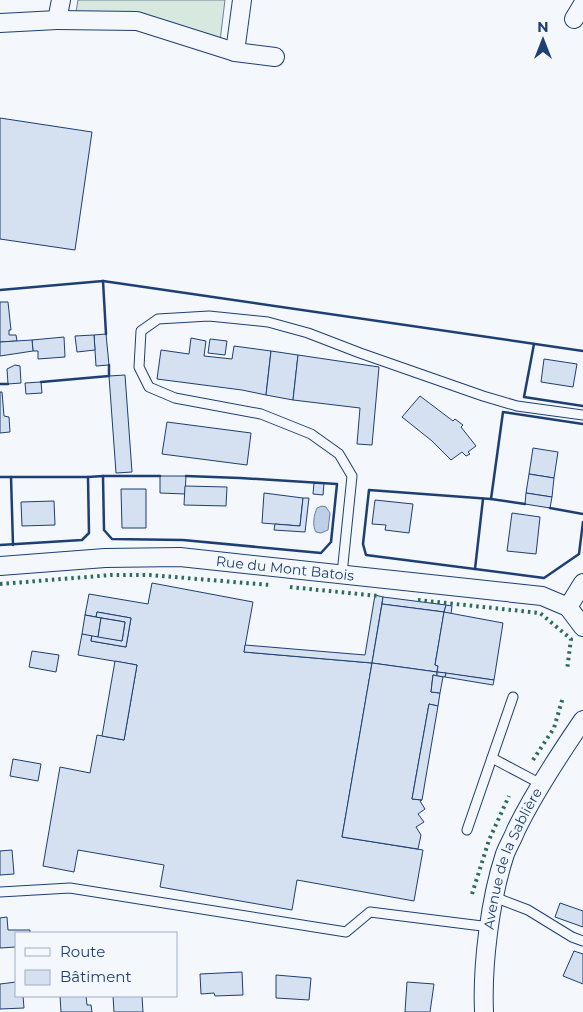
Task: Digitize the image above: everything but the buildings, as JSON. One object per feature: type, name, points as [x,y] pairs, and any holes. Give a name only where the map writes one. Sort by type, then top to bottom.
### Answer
[{"type":"street","points":[[57,20],[62,0]]},
{"type":"street","points":[[235,52],[242,0]]},
{"type":"street","points":[[0,24],[57,20],[137,21],[235,52],[275,57]]},
{"type":"street","name":"Rue du Mont Batois","points":[[0,566],[105,558],[180,557],[542,596],[568,606]]},
{"type":"street","points":[[583,583],[568,606],[583,627]]},
{"type":"street","name":"Avenue de la Sablière","points":[[484,1012],[486,949],[494,897],[505,854],[541,784],[583,720]]},
{"type":"lane","points":[[342,574],[352,476],[339,454],[311,434],[261,414],[176,398],[149,387],[139,367],[141,331],[158,319],[209,316],[268,322],[308,333],[483,396],[517,406],[583,415]]},
{"type":"lane","points":[[467,830],[514,697]]},
{"type":"lane","points":[[492,758],[541,784]]},
{"type":"lane","points":[[0,892],[70,888],[346,932],[370,912],[490,927]]},
{"type":"lane","points":[[494,897],[528,910],[572,937],[583,941]]},
{"type":"shaded area","points":[[78,0],[225,0],[220,41],[142,13],[76,12]]},
{"type":"water","points":[[326,507],[330,513],[328,530],[321,533],[316,532],[314,520],[317,508]]},
{"type":"hedge","points":[[0,584],[111,575],[150,575],[270,585]]},
{"type":"hedge","points":[[290,587],[378,596]]},
{"type":"hedge","points":[[418,600],[540,613],[571,639],[567,670]]},
{"type":"hedge","points":[[533,760],[554,728],[563,697]]},
{"type":"hedge","points":[[472,894],[489,840],[509,796]]},
{"type":"wall","points":[[103,281],[106,334]]},
{"type":"wall","points":[[0,290],[103,281],[583,351]]},
{"type":"wall","points":[[534,344],[524,397],[583,406]]},
{"type":"wall","points":[[41,382],[109,376],[109,365]]},
{"type":"wall","points":[[0,384],[8,384]]},
{"type":"wall","points":[[583,424],[503,412],[491,499],[369,490],[363,544],[366,555],[544,578],[579,554],[583,522]]},
{"type":"wall","points":[[103,476],[160,476]]},
{"type":"wall","points":[[0,545],[82,540],[89,533],[88,477],[103,476],[104,530],[112,539],[183,540],[321,553],[331,542],[337,484],[186,476]]},
{"type":"wall","points":[[0,477],[88,477]]},
{"type":"wall","points":[[11,477],[13,545]]},
{"type":"wall","points":[[475,569],[483,499]]},
{"type":"wall","points":[[491,499],[525,504]]},
{"type":"wall","points":[[550,508],[583,514]]}]
